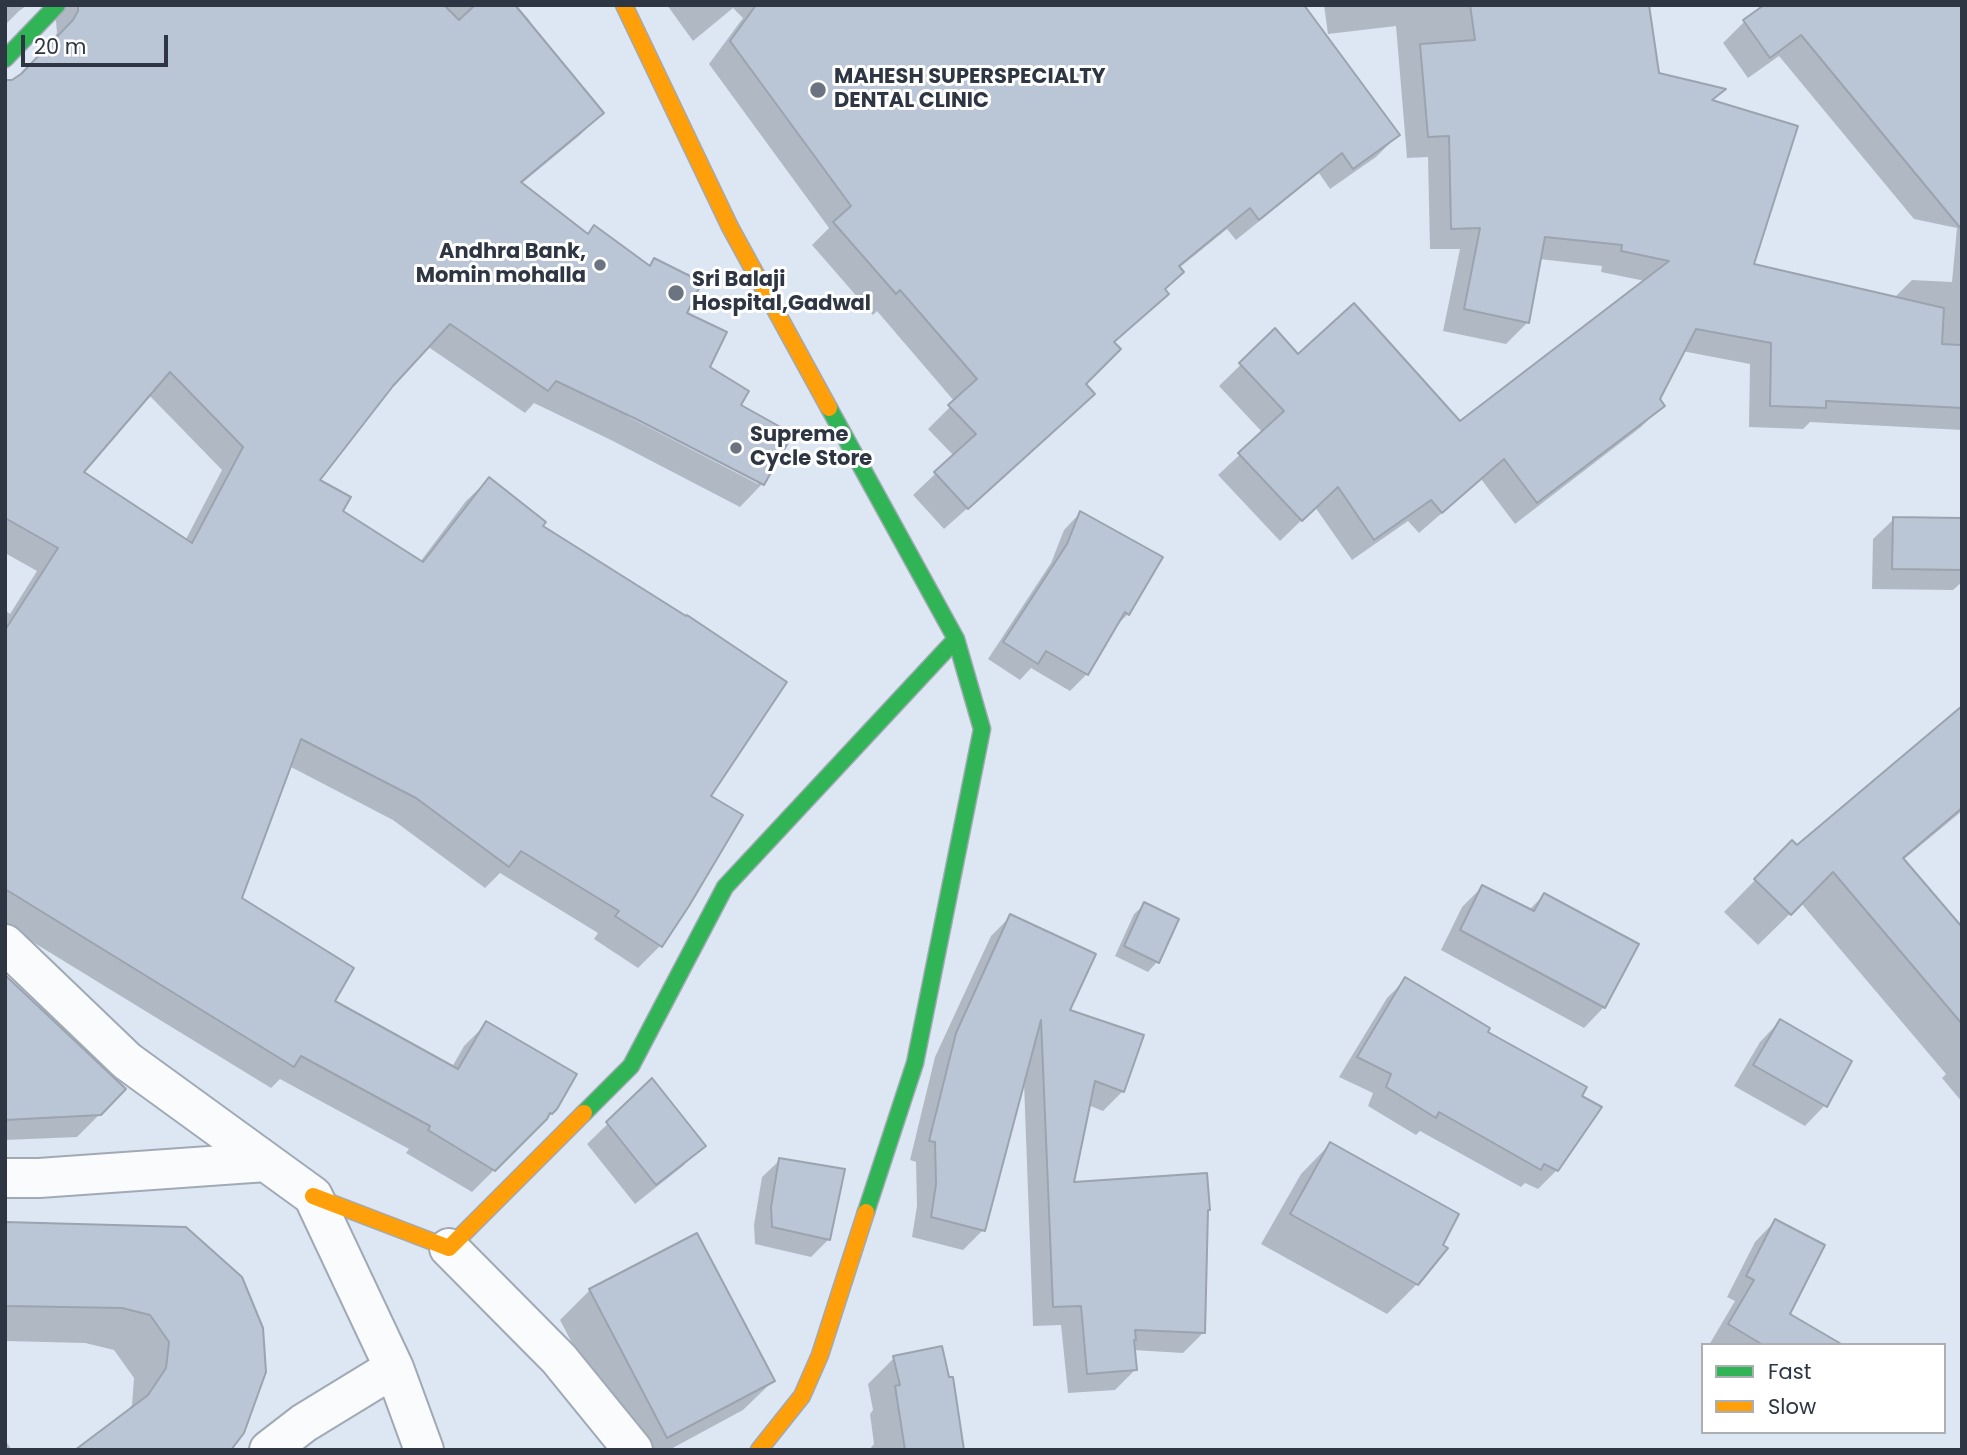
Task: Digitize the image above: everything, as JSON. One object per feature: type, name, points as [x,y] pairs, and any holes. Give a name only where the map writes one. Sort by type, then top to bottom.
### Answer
[{"type":"main road","points":[[5,59],[57,5]]},
{"type":"main road","points":[[624,5],[730,227],[956,639],[982,729],[915,1063],[820,1355],[802,1396],[759,1450]]},
{"type":"main road","points":[[313,1196],[449,1248],[631,1066],[725,887],[956,639]]},
{"type":"street","points":[[5,944],[127,1061],[313,1196],[394,1368],[424,1450]]},
{"type":"street","points":[[5,1178],[266,1162]]},
{"type":"street","points":[[449,1248],[559,1359],[633,1450]]},
{"type":"street","points":[[269,1450],[304,1423],[394,1368]]},
{"type":"building","points":[[78,5],[444,5],[459,20],[475,5],[515,5],[604,113],[521,182],[588,234],[594,225],[650,266],[654,258],[702,282],[687,313],[727,332],[710,367],[749,391],[741,405],[793,434],[764,485],[556,381],[548,391],[450,324],[393,386],[320,480],[351,497],[343,511],[423,562],[489,477],[546,522],[543,526],[687,615],[787,682],[711,796],[743,815],[662,947],[615,916],[619,911],[521,851],[509,867],[416,798],[301,739],[242,898],[354,968],[335,1001],[458,1069],[486,1021],[577,1074],[557,1109],[550,1113],[495,1171],[428,1130],[430,1126],[301,1056],[294,1067],[5,889],[5,630],[58,548],[5,518],[5,80],[12,80],[21,74],[73,20]],"holes":[[[170,372],[243,447],[192,543],[84,472]]]},
{"type":"building","points":[[756,5],[1304,5],[1400,135],[1353,169],[1342,153],[1259,220],[1250,208],[1179,266],[1184,272],[1165,289],[1169,294],[1114,342],[1121,349],[1086,384],[1095,394],[968,509],[934,472],[976,434],[948,405],[977,379],[900,290],[896,294],[833,222],[851,206],[730,41]]},
{"type":"building","points":[[1470,5],[1649,5],[1659,73],[1726,89],[1712,100],[1798,126],[1754,264],[1944,308],[1942,344],[1962,345],[1962,408],[1826,401],[1826,408],[1770,406],[1771,343],[1696,329],[1660,399],[1665,406],[1537,503],[1504,459],[1442,513],[1431,500],[1374,540],[1338,487],[1302,521],[1238,453],[1284,411],[1239,363],[1275,328],[1298,354],[1354,303],[1460,421],[1669,261],[1621,251],[1622,245],[1545,237],[1529,323],[1464,309],[1480,228],[1451,229],[1449,136],[1428,137],[1420,44],[1475,40]]},
{"type":"building","points":[[1764,5],[1962,5],[1962,230],[1801,35],[1770,58],[1743,20]]},
{"type":"building","points":[[1080,511],[1163,557],[1129,615],[1125,612],[1088,675],[1046,651],[1038,664],[1003,642],[1067,544]]},
{"type":"building","points":[[1893,517],[1962,518],[1962,570],[1892,569]]},
{"type":"building","points":[[1962,706],[1962,808],[1903,858],[1962,927],[1962,1024],[1833,872],[1791,915],[1754,879],[1792,840],[1797,845]]},
{"type":"building","points":[[1482,885],[1534,911],[1544,893],[1639,944],[1605,1008],[1460,930]]},
{"type":"building","points":[[1144,902],[1179,919],[1159,963],[1124,946]]},
{"type":"building","points":[[1010,914],[1096,954],[1070,1010],[1144,1035],[1124,1092],[1095,1081],[1074,1182],[1207,1173],[1210,1210],[1205,1333],[1135,1330],[1137,1370],[1087,1374],[1081,1306],[1053,1307],[1041,1020],[985,1231],[931,1217],[936,1184],[935,1142],[929,1141],[956,1033]]},
{"type":"building","points":[[5,975],[126,1089],[101,1115],[5,1120]]},
{"type":"building","points":[[1405,977],[1490,1028],[1488,1032],[1587,1087],[1582,1096],[1602,1107],[1558,1171],[1544,1164],[1541,1170],[1439,1112],[1436,1118],[1386,1087],[1391,1074],[1357,1057]]},
{"type":"building","points":[[1780,1019],[1852,1061],[1827,1107],[1753,1065]]},
{"type":"building","points":[[652,1078],[706,1146],[656,1185],[606,1122]]},
{"type":"building","points":[[1330,1142],[1459,1214],[1443,1245],[1448,1248],[1418,1285],[1290,1214]]},
{"type":"building","points":[[779,1158],[845,1169],[830,1240],[772,1227],[771,1207]]},
{"type":"building","points":[[1775,1219],[1825,1245],[1790,1314],[1840,1343],[1760,1343],[1728,1324],[1754,1280],[1746,1276]]},
{"type":"building","points":[[5,1222],[186,1227],[242,1277],[263,1328],[266,1372],[244,1433],[231,1450],[75,1450],[148,1395],[166,1368],[169,1342],[150,1315],[122,1308],[5,1306]]},
{"type":"building","points":[[697,1233],[775,1381],[667,1438],[589,1289]]},
{"type":"building","points":[[942,1346],[949,1377],[953,1377],[964,1450],[905,1450],[895,1386],[900,1385],[893,1356]]},
{"type":"traffic: fast","points":[[5,59],[57,5]]},
{"type":"traffic: fast","points":[[829,408],[956,639],[982,729],[915,1063],[866,1212]]},
{"type":"traffic: fast","points":[[584,1113],[631,1066],[725,887],[956,639]]},
{"type":"traffic: slow","points":[[624,5],[730,227],[829,408]]},
{"type":"traffic: slow","points":[[313,1196],[449,1248],[584,1113]]},
{"type":"traffic: slow","points":[[759,1450],[802,1396],[820,1355],[866,1212]]},
{"type":"place","name":"MAHESH SUPERSPECIALTY DENTAL CLINIC","points":[[818,90]]},
{"type":"place","name":"Andhra Bank, Momin mohalla","points":[[600,265]]},
{"type":"place","name":"Sri Balaji Hospital,Gadwal","points":[[676,293]]},
{"type":"place","name":"Supreme Cycle Store","points":[[736,448]]}]
